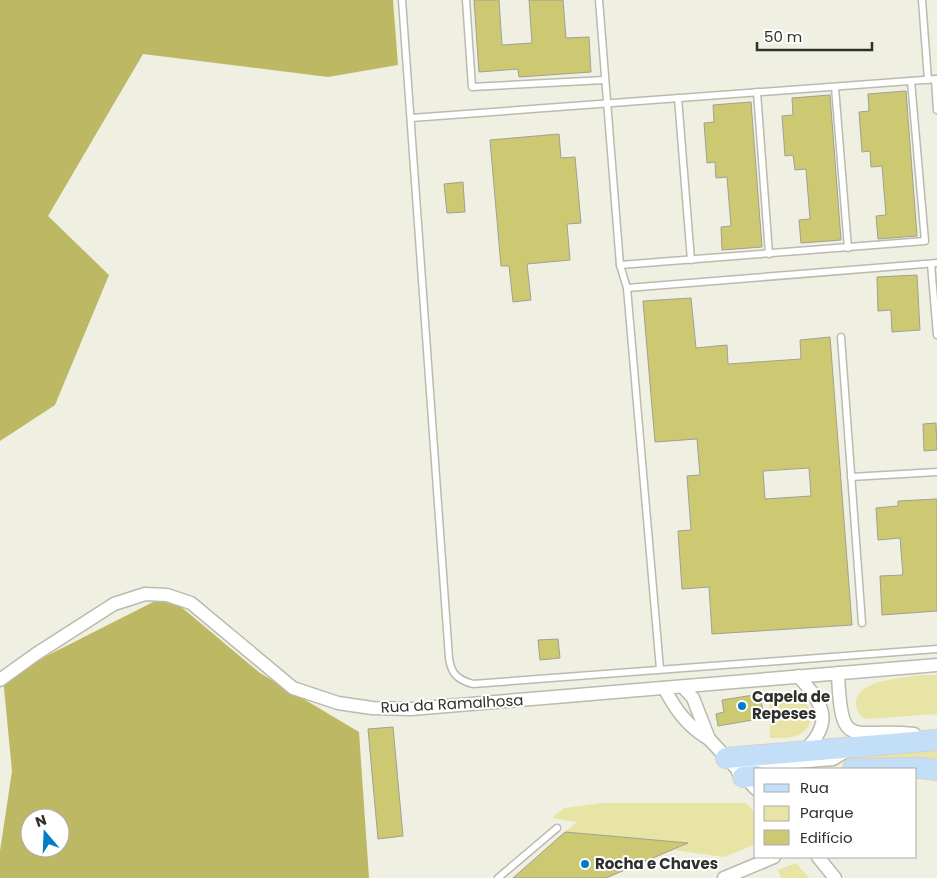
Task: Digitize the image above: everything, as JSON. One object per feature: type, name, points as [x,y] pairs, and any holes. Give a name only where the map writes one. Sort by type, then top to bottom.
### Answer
[{"type":"main road","points":[[760,768],[804,751],[935,740]]},
{"type":"main road","points":[[917,768],[937,770]]},
{"type":"street","name":"Rua da Ramalhosa","points":[[0,680],[36,654],[114,604],[145,594],[167,595],[191,603],[293,688],[338,703],[372,708],[410,709],[937,665]]},
{"type":"street","points":[[838,673],[840,713],[849,729],[860,734],[920,735],[935,740]]},
{"type":"street","points":[[798,676],[819,702],[824,719],[814,742],[804,751]]},
{"type":"street","points":[[683,687],[693,698],[709,739]]},
{"type":"street","points":[[664,688],[684,720],[709,739],[744,774]]},
{"type":"street","points":[[744,774],[746,766],[833,759],[852,747]]},
{"type":"street","points":[[724,878],[772,858]]},
{"type":"street","points":[[819,858],[835,878]]},
{"type":"lane","points":[[402,0],[450,668],[455,675],[473,684],[937,649]]},
{"type":"lane","points":[[466,0],[472,87],[605,80]]},
{"type":"lane","points":[[599,0],[620,265],[627,288],[660,669]]},
{"type":"lane","points":[[922,0],[937,110]]},
{"type":"lane","points":[[411,118],[933,80]]},
{"type":"lane","points":[[620,265],[925,242],[911,81]]},
{"type":"lane","points":[[834,87],[848,248]]},
{"type":"lane","points":[[757,92],[769,254]]},
{"type":"lane","points":[[678,98],[691,260]]},
{"type":"lane","points":[[627,288],[934,264],[937,335]]},
{"type":"lane","points":[[841,337],[862,623]]},
{"type":"lane","points":[[851,477],[937,472]]},
{"type":"lane","points":[[498,878],[557,828]]},
{"type":"green space","points":[[922,675],[937,675],[937,714],[866,719],[860,715],[856,704],[858,696],[864,689],[882,681]]},
{"type":"green space","points":[[795,695],[806,703],[809,709],[811,720],[808,726],[804,731],[795,736],[770,738],[769,698]]},
{"type":"green space","points":[[937,750],[937,760],[844,761],[854,756]]},
{"type":"green space","points":[[602,803],[746,803],[754,812],[754,845],[724,857],[674,850],[687,843],[565,832],[577,822],[552,818],[564,808]]},
{"type":"green space","points":[[796,863],[809,878],[781,878],[778,870]]},
{"type":"shaded area","points":[[0,0],[393,0],[398,65],[328,77],[143,54],[48,216],[109,275],[55,405],[0,441]]},
{"type":"shaded area","points":[[167,595],[260,673],[359,732],[369,878],[0,878],[0,851],[12,771],[3,678]]},
{"type":"building","points":[[474,0],[499,0],[502,45],[532,43],[529,0],[563,0],[566,38],[589,37],[591,72],[519,77],[518,69],[479,72]]},
{"type":"building","points":[[906,91],[917,236],[878,239],[876,216],[886,215],[882,166],[871,167],[870,151],[862,152],[859,112],[869,111],[868,94]]},
{"type":"building","points":[[830,95],[841,240],[801,243],[799,220],[810,219],[806,169],[795,170],[793,155],[785,156],[782,116],[793,115],[792,98]]},
{"type":"building","points":[[751,102],[762,247],[722,250],[721,227],[731,226],[727,177],[716,178],[715,162],[707,163],[704,123],[714,122],[713,105]]},
{"type":"building","points":[[559,134],[561,158],[575,157],[581,223],[567,224],[570,260],[527,264],[531,300],[513,302],[509,266],[501,266],[490,140]]},
{"type":"building","points":[[463,182],[465,212],[447,213],[444,184]]},
{"type":"building","points":[[917,275],[920,330],[892,332],[891,310],[878,311],[877,277]]},
{"type":"building","points":[[691,298],[696,348],[727,345],[728,364],[801,359],[800,340],[830,337],[852,625],[712,634],[709,587],[682,589],[678,531],[691,530],[687,476],[700,475],[697,439],[655,442],[643,301]],"holes":[[[809,468],[811,496],[765,499],[763,471]]]},
{"type":"building","points":[[936,423],[937,450],[924,451],[923,424]]},
{"type":"building","points":[[937,499],[937,611],[882,615],[880,576],[903,575],[900,538],[878,540],[876,508],[898,506],[898,501]]},
{"type":"building","points":[[558,639],[560,658],[540,660],[538,640]]},
{"type":"building","name":"Capela de Repeses","points":[[760,694],[764,718],[718,726],[716,714],[724,712],[722,700]]},
{"type":"building","points":[[393,727],[403,836],[378,839],[368,729]]},
{"type":"building","name":"Rocha e Chaves","points":[[565,832],[688,843],[606,878],[513,878]]},
{"type":"place","name":"Capela de Repeses","points":[[742,706]]},
{"type":"place","name":"Rocha e Chaves","points":[[585,864]]}]
